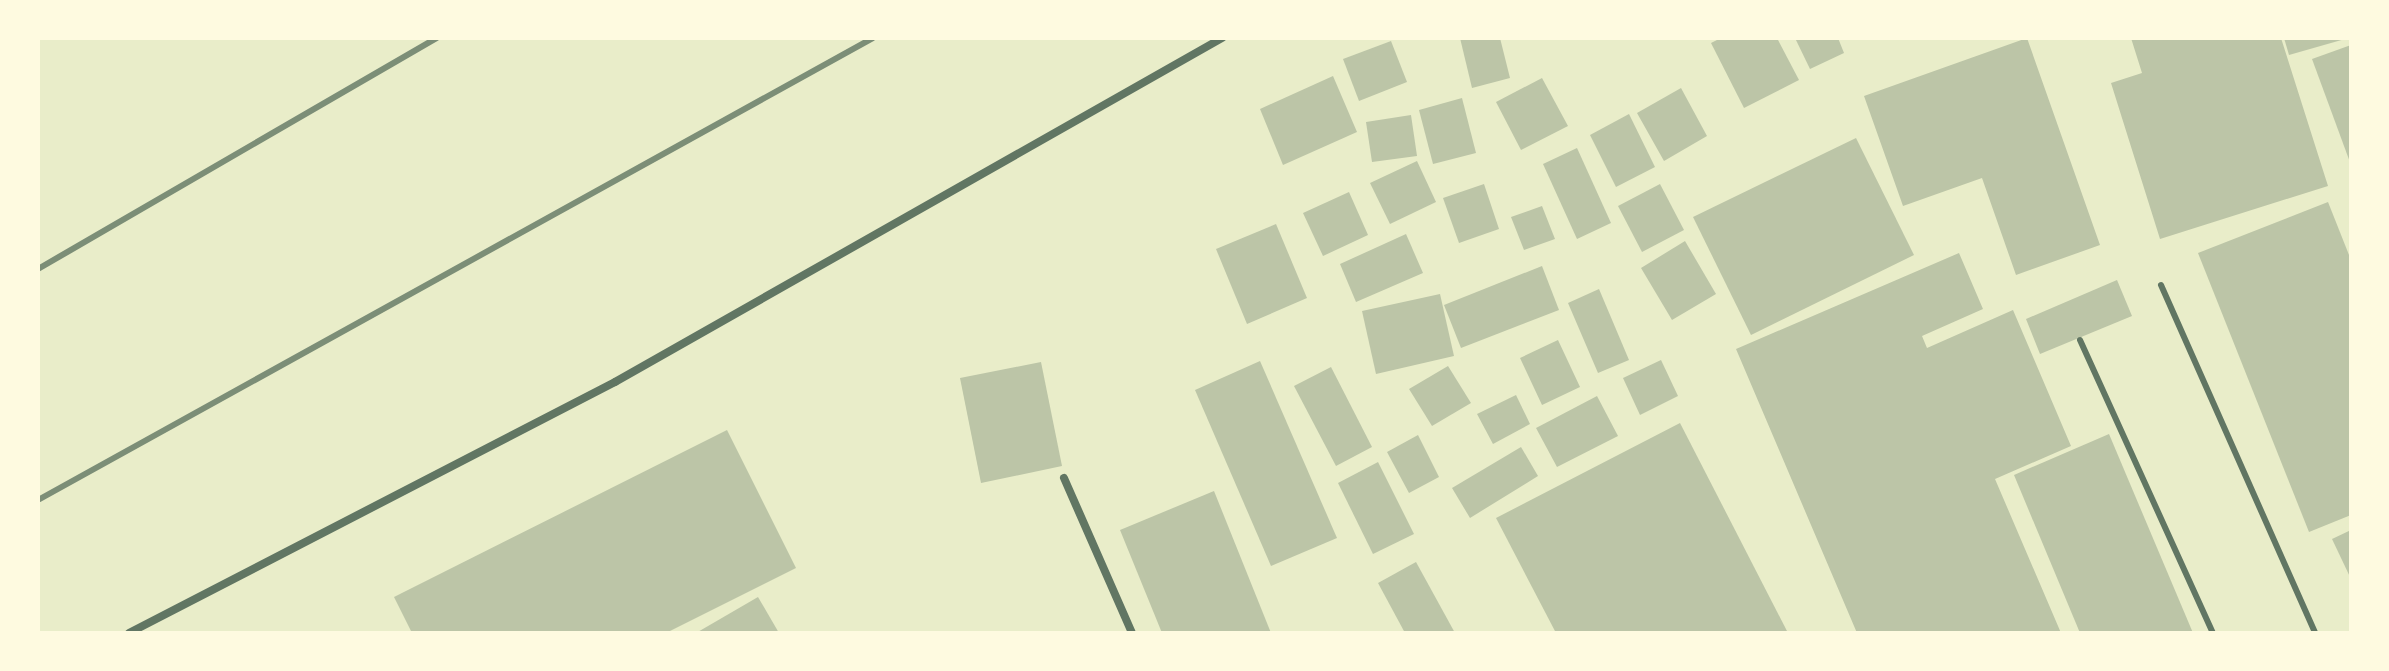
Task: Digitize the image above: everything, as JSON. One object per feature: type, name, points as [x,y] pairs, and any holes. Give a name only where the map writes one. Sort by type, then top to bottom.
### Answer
[{"type":"street","points":[[129,633],[615,382],[1222,38]]},
{"type":"street","points":[[1064,478],[1132,633]]},
{"type":"lane","points":[[2161,285],[2315,633]]},
{"type":"lane","points":[[2080,340],[2213,633]]},
{"type":"building","points":[[1460,38],[1500,38],[1510,78],[1472,88]]},
{"type":"building","points":[[1721,38],[1777,38],[1799,80],[1744,108],[1711,43]]},
{"type":"building","points":[[1795,38],[1838,38],[1844,53],[1810,69]]},
{"type":"building","points":[[2027,38],[2100,245],[2016,275],[1982,178],[1903,206],[1864,96]]},
{"type":"building","points":[[2131,38],[2281,38],[2328,186],[2160,239],[2111,83],[2142,73]]},
{"type":"building","points":[[2284,38],[2345,38],[2345,39],[2289,55]]},
{"type":"building","points":[[1391,41],[1407,82],[1359,101],[1343,59]]},
{"type":"building","points":[[2351,45],[2351,165],[2312,59]]},
{"type":"building","points":[[1333,76],[1357,132],[1283,165],[1260,109]]},
{"type":"building","points":[[1542,78],[1568,126],[1521,150],[1496,102]]},
{"type":"building","points":[[1681,88],[1707,136],[1664,161],[1637,113]]},
{"type":"building","points":[[1462,98],[1476,153],[1433,164],[1419,110]]},
{"type":"building","points":[[1629,114],[1655,167],[1616,187],[1590,135]]},
{"type":"building","points":[[1411,115],[1417,156],[1372,162],[1366,122]]},
{"type":"building","points":[[1856,138],[1914,255],[1751,335],[1693,217]]},
{"type":"building","points":[[1577,148],[1611,223],[1577,239],[1543,164]]},
{"type":"building","points":[[1417,161],[1436,202],[1390,224],[1370,183]]},
{"type":"building","points":[[1484,184],[1499,229],[1459,243],[1443,198]]},
{"type":"building","points":[[1660,184],[1684,230],[1642,252],[1618,206]]},
{"type":"building","points":[[1349,192],[1368,235],[1323,256],[1303,213]]},
{"type":"building","points":[[2328,202],[2351,260],[2351,515],[2309,532],[2198,253]]},
{"type":"building","points":[[1542,206],[1555,239],[1524,250],[1511,217]]},
{"type":"building","points":[[1276,224],[1307,298],[1247,324],[1216,249]]},
{"type":"building","points":[[1406,234],[1423,273],[1356,302],[1340,264]]},
{"type":"building","points":[[1685,241],[1716,294],[1672,320],[1641,268]]},
{"type":"building","points":[[1959,253],[1983,309],[1922,336],[1927,348],[2013,310],[2071,446],[1995,479],[2061,633],[1857,633],[1736,349]]},
{"type":"building","points":[[1542,266],[1559,310],[1461,348],[1444,305]]},
{"type":"building","points":[[2117,280],[2132,316],[2040,354],[2026,319]]},
{"type":"building","points":[[1599,289],[1629,360],[1598,373],[1568,303]]},
{"type":"building","points":[[1440,294],[1454,356],[1376,374],[1362,311]]},
{"type":"building","points":[[1558,340],[1580,387],[1542,405],[1520,358]]},
{"type":"building","points":[[1661,360],[1678,396],[1640,415],[1623,378]]},
{"type":"building","points":[[1260,361],[1337,538],[1271,566],[1195,390]]},
{"type":"building","points":[[1041,362],[1062,466],[981,483],[960,378]]},
{"type":"building","points":[[1448,366],[1471,403],[1432,426],[1409,389]]},
{"type":"building","points":[[1331,367],[1372,447],[1336,466],[1294,386]]},
{"type":"building","points":[[1516,395],[1530,424],[1493,444],[1477,414]]},
{"type":"building","points":[[1597,396],[1618,436],[1557,467],[1536,428]]},
{"type":"building","points":[[1680,423],[1788,633],[1556,633],[1496,518]]},
{"type":"building","points":[[727,430],[796,568],[666,633],[412,633],[394,597]]},
{"type":"building","points":[[2109,434],[2193,633],[2080,633],[2014,475]]},
{"type":"building","points":[[1418,435],[1439,477],[1409,493],[1387,452]]},
{"type":"building","points":[[1521,447],[1538,476],[1470,518],[1452,488]]},
{"type":"building","points":[[1378,462],[1414,534],[1373,554],[1338,483]]},
{"type":"building","points":[[1214,491],[1271,633],[1162,633],[1120,530]]},
{"type":"building","points":[[2351,530],[2351,579],[2332,539]]},
{"type":"building","points":[[1416,562],[1455,633],[1405,633],[1378,583]]},
{"type":"building","points":[[758,597],[779,633],[696,633]]},
{"type":"railway","points":[[38,269],[437,38]]},
{"type":"railway","points":[[38,500],[873,38]]}]
